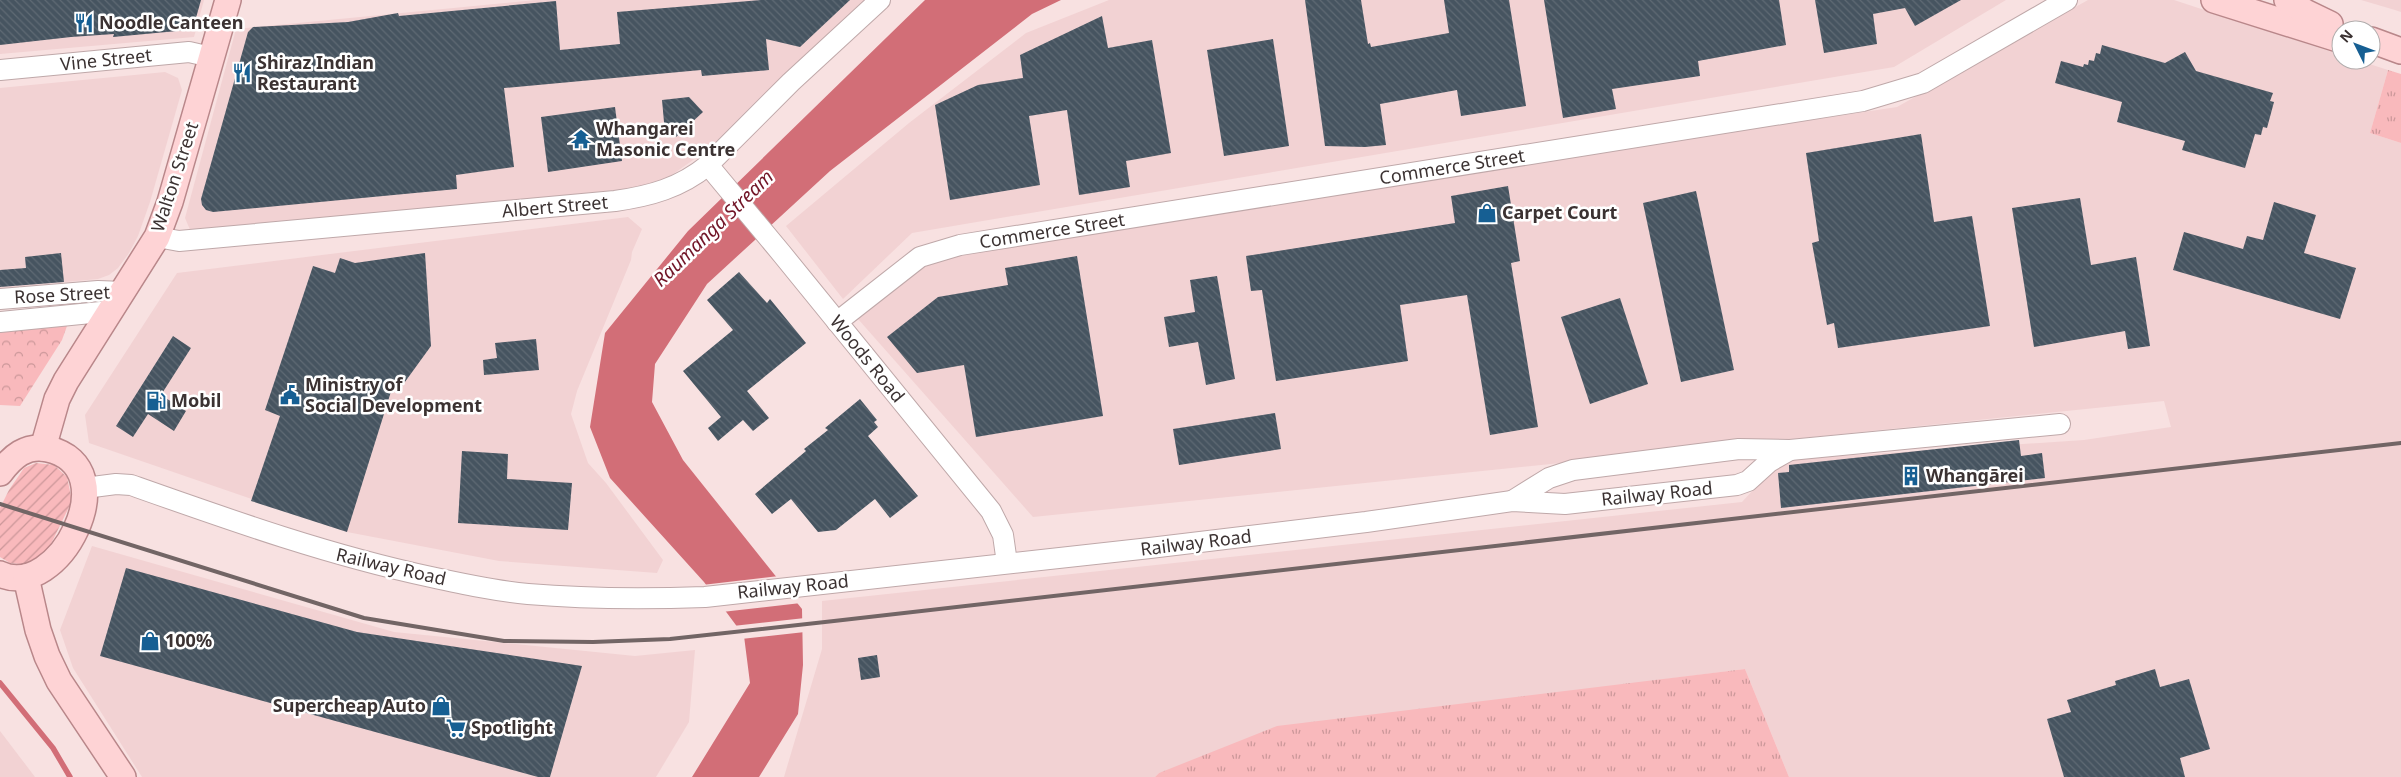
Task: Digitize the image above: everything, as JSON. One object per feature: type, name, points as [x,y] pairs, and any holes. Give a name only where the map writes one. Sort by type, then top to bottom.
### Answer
[{"type":"main road","name":"Walton Street","points":[[43,448],[57,399],[87,346],[157,237],[170,202],[228,0]]},
{"type":"main road","points":[[2214,0],[2331,37]]},
{"type":"main road","points":[[2287,0],[2305,12],[2331,24]]},
{"type":"main road","points":[[2381,44],[2401,51]]},
{"type":"main road","points":[[0,574],[11,578],[26,577],[42,571],[55,560],[81,515],[85,488],[82,473],[78,467],[63,455],[43,448],[32,448],[4,459]]},
{"type":"main road","points":[[26,577],[38,630],[47,656],[59,681],[123,777]]},
{"type":"street","name":"Albert Street","points":[[157,237],[179,242],[615,201],[666,190],[696,175],[708,166],[791,82],[880,0]]},
{"type":"street","name":"Commerce Street","points":[[837,322],[920,257],[960,246],[1878,97],[1922,83],[1948,70],[2067,0]]},
{"type":"street","name":"Vine Street","points":[[0,70],[189,52],[211,57]]},
{"type":"street","name":"Woods Road","points":[[708,166],[782,254],[994,517],[1004,538],[1008,563]]},
{"type":"street","name":"Rose Street","points":[[0,299],[98,291],[117,302]]},
{"type":"street","name":"Rose Street","points":[[0,322],[117,302]]},
{"type":"street","name":"Railway Road","points":[[1512,501],[1549,478],[1569,470],[1739,449],[1790,450],[2060,424]]},
{"type":"street","name":"Railway Road","points":[[85,488],[116,484],[131,485],[297,543],[354,559],[468,585],[526,594],[646,599],[705,597],[814,585],[1366,522],[1512,501],[1566,504],[1741,484],[1774,458],[1790,450]]},
{"type":"shaded area","points":[[0,0],[204,0],[194,37],[0,54]]},
{"type":"shaded area","points":[[536,0],[865,0],[753,112],[696,158],[656,186],[191,232],[185,218],[236,29]]},
{"type":"shaded area","points":[[1109,0],[2006,0],[1894,67],[912,233],[843,299],[786,226],[909,123],[1026,33]]},
{"type":"shaded area","points":[[2088,0],[2174,0],[2331,52],[2331,70],[2381,70],[2381,68],[2388,70],[2370,133],[2401,143],[2401,777],[1789,777],[1745,669],[1666,679],[1159,773],[1155,777],[784,777],[822,649],[822,601],[1742,502],[1781,460],[2084,440],[2171,427],[2164,401],[1033,517],[858,319],[928,254],[1897,107]]},
{"type":"shaded area","points":[[2361,0],[2401,0],[2401,12],[2395,10]]},
{"type":"shaded area","points":[[165,72],[178,78],[182,90],[150,202],[138,236],[118,268],[109,275],[98,279],[0,288],[0,88]]},
{"type":"shaded area","points":[[628,217],[642,229],[577,391],[571,414],[588,463],[606,483],[663,560],[657,573],[499,561],[347,532],[89,443],[85,415],[177,273]]},
{"type":"shaded area","points":[[92,546],[394,632],[635,656],[695,650],[689,722],[656,777],[142,777],[73,668],[60,630]]},
{"type":"shaded area","points":[[0,731],[35,777],[0,777]]},
{"type":"green space","points":[[2388,70],[2401,74],[2401,143],[2370,133]]},
{"type":"green space","points":[[62,321],[67,326],[62,340],[20,406],[0,405],[0,327]]},
{"type":"green space","points":[[36,463],[54,465],[67,477],[72,501],[47,552],[30,565],[10,563],[0,557],[0,508],[9,490],[24,468]]},
{"type":"green space","points":[[1745,669],[1789,777],[1155,777],[1159,773],[1277,726]]},
{"type":"water","name":"Raumanga Stream","points":[[925,0],[1061,0],[1032,14],[830,171],[707,284],[655,364],[652,402],[683,460],[802,609],[803,665],[798,714],[759,777],[692,777],[750,683],[744,636],[704,582],[610,478],[590,427],[605,333],[688,231]]},
{"type":"pier","points":[[779,576],[801,603],[722,612],[702,585]]},
{"type":"pier","points":[[805,618],[805,632],[741,639],[733,626]]},
{"type":"building","points":[[0,0],[201,0],[194,25],[188,30],[113,37],[114,34],[71,37],[0,45]]},
{"type":"building","points":[[761,0],[850,0],[800,47],[766,39],[769,70],[702,76],[701,70],[504,88],[514,167],[456,175],[457,189],[213,212],[206,210],[202,205],[201,199],[248,32],[253,27],[348,22],[398,13],[399,16],[556,1],[560,50],[620,44],[617,12]]},
{"type":"building","points":[[1305,0],[1361,0],[1368,44],[1370,43],[1371,47],[1449,33],[1444,0],[1509,0],[1526,106],[1461,116],[1457,90],[1380,104],[1386,145],[1365,147],[1325,146]]},
{"type":"building","points":[[1544,0],[1779,0],[1786,45],[1698,61],[1700,76],[1612,89],[1616,109],[1563,118]]},
{"type":"building","points":[[1815,0],[1961,0],[1915,26],[1905,8],[1873,14],[1877,44],[1824,53]]},
{"type":"building","points":[[1102,16],[1108,48],[1152,40],[1171,153],[1126,161],[1130,187],[1079,195],[1067,110],[1029,116],[1040,185],[950,200],[935,105],[978,85],[1023,78],[1020,55]]},
{"type":"building","points":[[1273,39],[1289,146],[1224,156],[1207,50]]},
{"type":"building","points":[[2102,45],[2165,63],[2185,52],[2196,71],[2273,93],[2270,101],[2274,102],[2267,128],[2263,127],[2261,135],[2255,134],[2245,168],[2182,150],[2185,141],[2117,122],[2122,102],[2055,83],[2061,61],[2083,67],[2084,64],[2088,65],[2089,60],[2094,61],[2096,53],[2100,54]]},
{"type":"building","points":[[689,97],[703,112],[676,137],[665,133],[662,100]]},
{"type":"building","name":"Whangarei Masonic Centre","points":[[615,107],[622,161],[548,172],[541,117]]},
{"type":"building","points":[[1921,134],[1934,222],[1972,216],[1990,326],[1838,348],[1834,323],[1827,325],[1812,243],[1819,241],[1806,153]]},
{"type":"building","points":[[1508,186],[1520,261],[1511,263],[1538,427],[1490,435],[1467,295],[1400,305],[1408,361],[1276,381],[1262,290],[1251,291],[1246,256],[1455,223],[1451,196]]},
{"type":"building","points":[[1696,191],[1734,370],[1681,382],[1643,203]]},
{"type":"building","points":[[2080,198],[2091,265],[2136,257],[2150,346],[2128,349],[2125,331],[2034,347],[2012,208]]},
{"type":"building","points":[[2274,202],[2316,215],[2304,253],[2356,268],[2340,319],[2173,270],[2184,232],[2243,249],[2247,236],[2263,240]]},
{"type":"building","points":[[61,253],[64,282],[0,287],[0,270],[26,268],[25,257]]},
{"type":"building","points":[[425,253],[431,346],[402,386],[394,382],[347,532],[251,501],[280,416],[265,410],[313,266],[335,273],[340,258],[355,263]]},
{"type":"building","points":[[1077,256],[1103,416],[976,437],[964,365],[917,373],[887,337],[938,297],[1008,285],[1005,268]]},
{"type":"building","points":[[739,272],[767,303],[770,299],[806,343],[747,391],[769,418],[753,431],[743,420],[718,441],[708,428],[721,417],[683,371],[733,330],[707,300]]},
{"type":"building","points":[[1217,276],[1235,379],[1206,385],[1198,342],[1169,347],[1164,317],[1195,312],[1190,280]]},
{"type":"building","points":[[1620,298],[1648,384],[1590,404],[1561,317]]},
{"type":"building","points":[[173,336],[191,348],[161,395],[186,411],[174,431],[148,414],[133,437],[116,426]]},
{"type":"building","points":[[536,339],[539,370],[484,375],[483,360],[497,358],[495,343]]},
{"type":"building","points":[[860,399],[877,420],[874,422],[878,427],[868,436],[918,496],[890,518],[875,499],[836,530],[818,532],[791,499],[772,514],[755,494],[806,451],[804,449],[828,430],[825,428]]},
{"type":"building","points":[[1275,413],[1281,449],[1179,465],[1173,429]]},
{"type":"building","name":"Whangārei","points":[[2019,440],[2021,456],[2042,453],[2045,478],[1781,508],[1778,473],[1789,472],[1789,465]]},
{"type":"building","points":[[462,451],[508,454],[507,479],[572,483],[568,530],[458,523]]},
{"type":"building","points":[[126,568],[357,632],[582,666],[550,777],[538,777],[100,656]]},
{"type":"building","points":[[877,655],[880,677],[861,680],[858,658]]},
{"type":"building","points":[[2155,669],[2160,687],[2189,679],[2210,749],[2180,758],[2185,777],[2064,777],[2047,719],[2071,712],[2067,700],[2116,685],[2115,681]]},
{"type":"waterway","points":[[0,683],[53,748],[70,777]]},
{"type":"railway","points":[[0,504],[364,618],[504,641],[593,642],[670,639],[834,621],[2401,443]]},
{"type":"place","name":"Noodle Canteen","points":[[84,23]]},
{"type":"place","name":"Shiraz Indian Restaurant","points":[[242,73]]},
{"type":"place","name":"Whangarei Masonic Centre","points":[[581,139]]},
{"type":"place","name":"Carpet Court","points":[[1487,213]]},
{"type":"place","name":"Ministry of Social Development","points":[[290,395]]},
{"type":"place","name":"Mobil","points":[[156,401]]},
{"type":"place","name":"Whangārei","points":[[1911,476]]},
{"type":"place","name":"100%","points":[[150,641]]},
{"type":"place","name":"Supercheap Auto","points":[[441,706]]},
{"type":"place","name":"Spotlight","points":[[456,728]]}]
